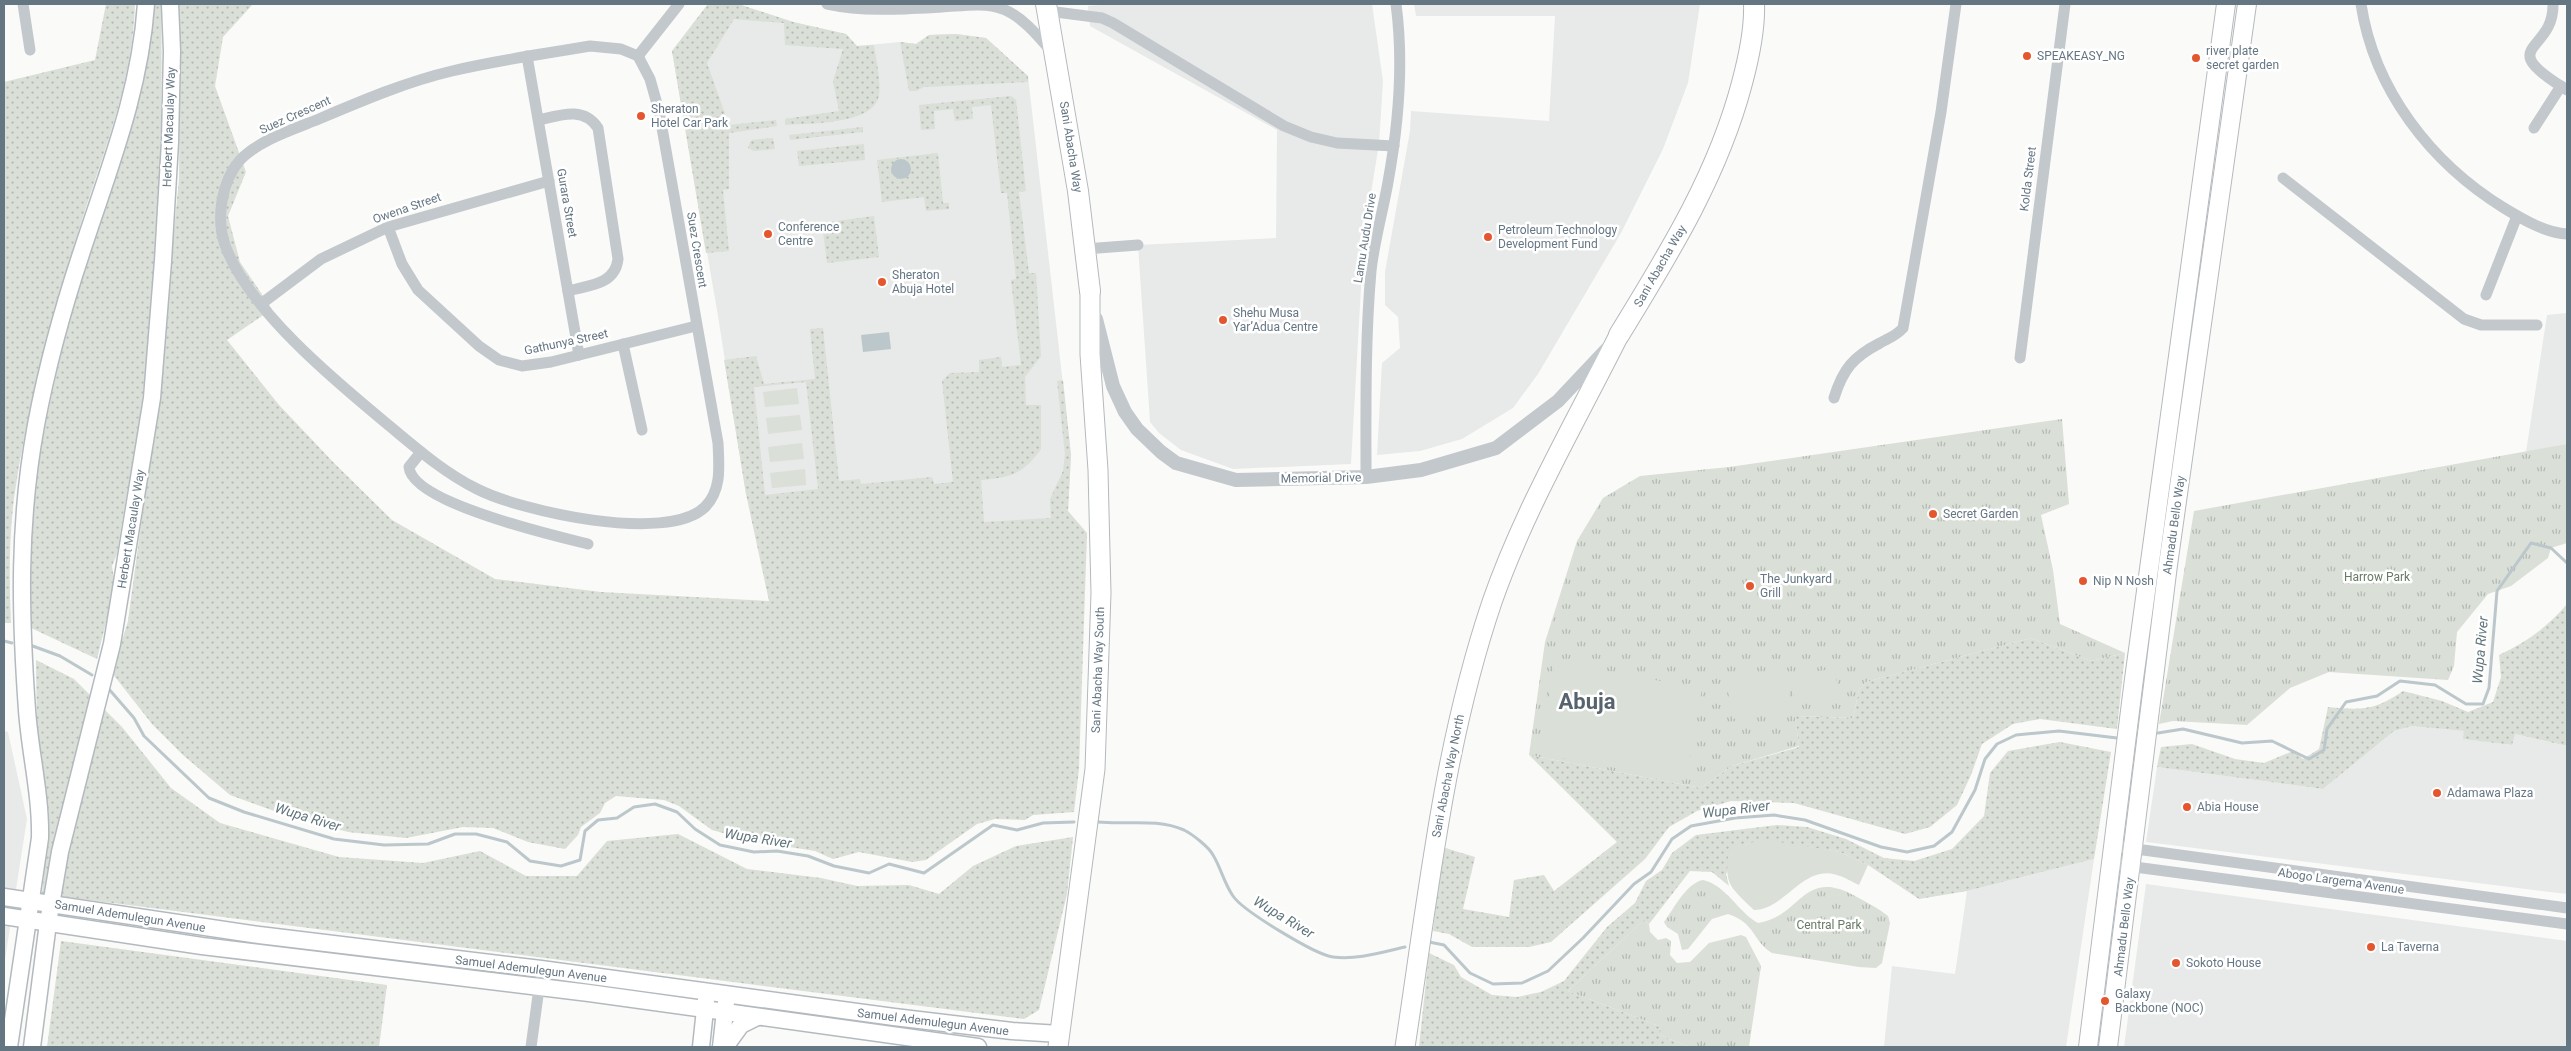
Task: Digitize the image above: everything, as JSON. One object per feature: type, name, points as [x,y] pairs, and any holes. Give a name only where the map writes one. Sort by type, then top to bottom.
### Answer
[{"type":"highway","name":"Sani Abacha Way","points":[[1529,514],[1618,335],[1690,213],[1724,141],[1747,64],[1752,37],[1754,4]]},
{"type":"highway","name":"Sani Abacha Way","points":[[1047,7],[1057,58],[1090,291]]},
{"type":"highway","name":"Sani Abacha Way South","points":[[1059,1041],[1094,769],[1101,593],[1098,470],[1090,354],[1090,291]]},
{"type":"highway","name":"Sani Abacha Way North","points":[[1405,1047],[1426,891],[1455,730],[1493,600],[1529,514]]},
{"type":"main road","points":[[9,1047],[38,859],[40,818],[27,713],[20,595],[26,489],[36,424],[58,329],[131,103],[146,4]]},
{"type":"main road","name":"Herbert Macaulay Way","points":[[32,1047],[48,923],[60,852],[112,644],[152,398],[163,262],[172,51],[170,4]]},
{"type":"main road","name":"Ahmadu Bello Way","points":[[2088,1047],[2134,678],[2226,4]]},
{"type":"main road","name":"Ahmadu Bello Way","points":[[2108,1047],[2141,797],[2154,681],[2247,4]]},
{"type":"main road","name":"Samuel Ademulegun Avenue","points":[[4,897],[306,941],[541,969],[1002,1030],[1059,1041]]},
{"type":"main road","name":"Samuel Ademulegun Avenue","points":[[4,916],[211,947],[499,981],[978,1047]]},
{"type":"main road","points":[[701,1047],[707,992]]},
{"type":"main road","points":[[721,1047],[727,995]]},
{"type":"main road","points":[[674,1004],[690,1017],[701,1047]]},
{"type":"main road","points":[[725,1047],[741,1025],[757,1017]]},
{"type":"street","points":[[23,4],[30,50]]},
{"type":"street","points":[[638,56],[679,4]]},
{"type":"street","points":[[826,4],[892,9],[969,5],[1002,9],[1016,16],[1035,33],[1057,58]]},
{"type":"street","name":"Lamu Audu Drive","points":[[1366,477],[1366,388],[1371,271],[1394,146],[1401,83],[1400,39],[1396,4]]},
{"type":"street","points":[[1834,398],[1841,376],[1851,362],[1864,352],[1897,335],[1903,328],[1941,112],[1956,4]]},
{"type":"street","name":"Kolda Street","points":[[2020,358],[2065,4]]},
{"type":"street","points":[[2361,4],[2369,43],[2380,72],[2415,130],[2443,161],[2469,184],[2518,216],[2542,228],[2567,234]]},
{"type":"street","points":[[2534,128],[2564,88],[2536,69],[2530,61],[2529,54],[2549,24],[2553,14],[2553,4]]},
{"type":"street","points":[[1047,7],[1102,18],[1113,23],[1284,126],[1311,137],[1337,143],[1394,146]]},
{"type":"street","name":"Suez Crescent","points":[[590,46],[620,49],[638,56],[650,79],[659,111],[718,443],[720,475],[715,492],[705,507],[690,517],[672,521],[602,522],[532,509],[504,501],[476,489],[452,475],[421,452],[308,354],[261,304],[239,274],[225,246],[219,224],[225,189],[240,161],[254,150],[296,128],[400,86],[451,71],[527,56],[590,46]]},
{"type":"street","name":"Gurara Street","points":[[527,56],[580,355]]},
{"type":"street","points":[[539,120],[562,115],[585,115],[592,119],[598,128],[618,259],[616,270],[611,277],[568,291]]},
{"type":"street","points":[[2283,178],[2464,319],[2481,325],[2537,325]]},
{"type":"street","name":"Owena Street","points":[[261,304],[321,259],[388,226],[549,181]]},
{"type":"street","points":[[2486,295],[2518,216]]},
{"type":"street","name":"Gathunya Street","points":[[388,226],[402,264],[418,290],[442,314],[499,360],[522,366],[580,355],[696,326]]},
{"type":"street","points":[[1085,249],[1138,245]]},
{"type":"street","name":"Memorial Drive","points":[[1090,291],[1101,347],[1113,386],[1125,412],[1150,442],[1176,463],[1236,480],[1366,477],[1421,470],[1496,448],[1558,401],[1618,335]]},
{"type":"street","points":[[623,344],[642,430]]},
{"type":"street","points":[[421,452],[409,467],[410,472],[418,482],[436,494],[482,514],[588,544]]},
{"type":"street","name":"Abogo Largema Avenue","points":[[2114,846],[2567,908]]},
{"type":"street","name":"Abogo Largema Avenue","points":[[2112,864],[2567,924]]},
{"type":"street","points":[[530,1047],[541,969]]},
{"type":"shaded area","name":"Sheraton Abuja Hotel","points":[[708,4],[738,4],[793,22],[846,34],[857,46],[900,42],[916,44],[929,35],[956,34],[986,38],[1028,76],[1071,455],[1068,511],[972,585],[746,494],[717,310],[672,51]]},
{"type":"shaded area","points":[[1111,4],[1372,4],[1383,81],[1379,144],[1364,235],[1351,464],[1233,469],[1181,450],[1159,433],[1150,422],[1138,245],[1276,238],[1277,130],[1090,26],[1088,6]]},
{"type":"shaded area","points":[[1414,4],[1700,4],[1688,83],[1663,149],[1621,233],[1538,374],[1513,408],[1462,439],[1420,451],[1377,455],[1382,363],[1400,348],[1398,317],[1385,305],[1385,272],[1410,131],[1411,111],[1549,121],[1555,16],[1416,16]]},
{"type":"shaded area","points":[[901,159],[908,162],[911,169],[908,176],[901,179],[894,176],[891,169],[894,162]]},
{"type":"shaded area","points":[[2567,313],[2567,444],[2526,452],[2547,315]]},
{"type":"shaded area","points":[[889,332],[891,349],[863,352],[861,335]]},
{"type":"shaded area","points":[[2412,726],[2465,731],[2464,739],[2512,745],[2514,734],[2567,746],[2567,894],[2146,842],[2157,767],[2323,789],[2394,731]]},
{"type":"shaded area","points":[[4,731],[8,732],[27,819],[4,966]]},
{"type":"shaded area","points":[[2094,859],[2066,1047],[1884,1047],[1892,966],[1955,974],[1967,891]]},
{"type":"shaded area","points":[[2146,884],[2567,941],[2567,1047],[2124,1047]]},
{"type":"green space","points":[[106,4],[135,4],[129,60],[116,115],[81,223],[51,325],[26,428],[12,514],[10,560],[11,623],[4,623],[4,82],[95,60]]},
{"type":"green space","points":[[151,4],[161,4],[161,150],[153,297],[149,345],[137,434],[117,554],[112,566],[114,580],[108,614],[97,659],[29,627],[29,544],[37,474],[45,427],[69,318],[75,295],[124,152],[134,116],[148,42]]},
{"type":"green space","points":[[178,4],[253,4],[223,37],[215,86],[246,172],[228,216],[240,262],[272,309],[227,340],[279,405],[392,520],[495,579],[601,592],[769,601],[746,494],[724,360],[756,356],[764,384],[815,379],[810,329],[823,328],[839,481],[860,479],[861,484],[932,477],[934,484],[953,482],[942,381],[950,373],[979,372],[979,360],[1001,357],[1002,367],[1021,365],[1011,280],[1016,279],[1007,193],[1001,193],[991,105],[972,107],[973,119],[955,121],[953,109],[934,111],[935,129],[921,130],[919,105],[1011,96],[1016,100],[1026,191],[1019,192],[1029,273],[1036,273],[1041,356],[1025,377],[1026,405],[1041,405],[1041,449],[1028,464],[1016,473],[981,480],[984,522],[1051,518],[1050,499],[1063,471],[1065,454],[1057,381],[1063,380],[1071,455],[1068,511],[1087,533],[1079,769],[1074,812],[1033,815],[1025,820],[995,819],[977,824],[926,860],[912,862],[859,852],[833,859],[815,851],[757,842],[712,830],[679,806],[664,800],[616,796],[605,803],[600,813],[581,827],[578,835],[565,849],[528,842],[493,828],[463,827],[406,838],[348,832],[277,812],[230,795],[183,755],[152,724],[112,673],[128,621],[157,406],[179,179],[180,45]],"holes":[[[806,382],[818,489],[765,495],[754,387]]]},
{"type":"green space","points":[[708,4],[738,4],[793,22],[846,34],[857,46],[874,45],[879,77],[879,95],[875,105],[866,112],[854,117],[824,123],[785,125],[785,119],[839,111],[833,81],[843,49],[785,45],[784,23],[734,19],[707,63],[729,125],[776,120],[777,126],[729,133],[729,189],[723,190],[729,251],[706,253],[672,51]]},
{"type":"green space","points":[[956,34],[986,38],[1028,76],[1028,82],[924,87],[916,91],[909,91],[900,42],[916,44],[929,35]]},
{"type":"green space","points":[[863,127],[863,132],[790,140],[789,135]]},
{"type":"green space","points":[[773,138],[775,149],[754,151],[748,148],[752,140]]},
{"type":"green space","points":[[864,144],[865,160],[799,166],[797,151]]},
{"type":"green space","points":[[938,153],[943,203],[949,203],[949,209],[926,211],[924,197],[882,202],[877,160]]},
{"type":"green space","points":[[874,216],[879,257],[827,263],[822,223]]},
{"type":"green space","points":[[797,388],[799,404],[765,407],[763,392]]},
{"type":"green space","points":[[800,415],[802,430],[768,434],[766,418]]},
{"type":"green space","points":[[2062,419],[2069,504],[2041,515],[2053,570],[2060,624],[2125,653],[2091,661],[2031,638],[1866,682],[1859,690],[1853,718],[1795,716],[1799,746],[1732,766],[1701,788],[1529,755],[1545,642],[1577,541],[1603,498],[1640,476],[1729,467]]},
{"type":"green space","points":[[802,443],[804,459],[770,462],[768,447]]},
{"type":"green space","name":"Harrow Park","points":[[2567,444],[2567,543],[2551,548],[2548,558],[2511,586],[2488,594],[2457,632],[2454,666],[2448,680],[2329,672],[2290,688],[2247,725],[2173,721],[2159,724],[2194,511]]},
{"type":"green space","points":[[805,469],[806,485],[772,488],[770,473]]},
{"type":"green space","points":[[2567,604],[2567,746],[2515,734],[2512,745],[2463,739],[2464,731],[2412,726],[2394,731],[2323,789],[2157,767],[2161,747],[2192,744],[2235,759],[2264,763],[2293,751],[2303,759],[2319,749],[2328,707],[2367,708],[2393,698],[2403,691],[2442,701],[2468,712],[2493,702],[2501,677],[2499,655],[2536,633]]},
{"type":"green space","points":[[2031,638],[2091,661],[2125,653],[2117,729],[2040,719],[2013,724],[1982,744],[1971,775],[1957,805],[1930,827],[1905,834],[1794,803],[1731,801],[1697,811],[1669,827],[1645,859],[1551,942],[1529,947],[1472,947],[1449,934],[1433,931],[1442,847],[1475,857],[1463,909],[1509,917],[1514,880],[1544,875],[1554,891],[1617,842],[1529,755],[1701,788],[1732,766],[1799,747],[1795,716],[1853,718],[1859,690],[1866,682]]},
{"type":"green space","points":[[36,660],[74,679],[122,727],[171,788],[220,823],[339,857],[423,863],[480,851],[526,876],[577,876],[607,841],[678,834],[747,869],[821,878],[857,886],[909,885],[939,894],[973,866],[1016,846],[1073,837],[1067,894],[1039,1010],[1024,1019],[42,894],[49,816],[37,737]]},
{"type":"green space","points":[[1555,661],[1702,689],[1686,781],[1539,754]]},
{"type":"green space","points":[[1786,669],[1791,712],[1732,719],[1726,676]]},
{"type":"green space","points":[[1835,669],[1839,696],[1794,701],[1791,674]]},
{"type":"green space","points":[[2060,742],[2111,752],[2094,859],[1967,891],[1919,899],[1868,865],[1840,852],[1762,840],[1745,845],[1726,874],[1729,886],[1712,872],[1690,871],[1649,924],[1644,920],[1568,991],[1659,1026],[1660,1035],[1690,1047],[1419,1047],[1429,953],[1454,965],[1461,977],[1492,995],[1517,997],[1541,992],[1564,981],[1607,927],[1635,903],[1646,881],[1662,870],[1672,853],[1696,835],[1777,825],[1807,827],[1846,839],[1884,858],[1914,861],[1952,849],[1984,816],[1990,773],[2008,751]]},
{"type":"green space","points":[[1762,839],[1840,852],[1868,865],[1859,885],[1846,878],[1825,873],[1804,881],[1775,903],[1765,908],[1754,910],[1738,894],[1730,882],[1727,868],[1729,846],[1745,845]]},
{"type":"green space","name":"Central Park","points":[[1703,880],[1718,887],[1758,923],[1772,919],[1784,912],[1813,890],[1824,887],[1838,889],[1855,896],[1888,916],[1890,923],[1882,963],[1876,968],[1859,967],[1772,953],[1761,944],[1744,922],[1728,914],[1712,919],[1688,949],[1682,950],[1678,934],[1667,927],[1664,922],[1686,891],[1697,882]]},
{"type":"green space","points":[[1644,920],[1649,924],[1650,932],[1658,940],[1666,938],[1671,941],[1670,955],[1677,963],[1690,962],[1709,943],[1741,935],[1746,937],[1761,966],[1749,1047],[1690,1047],[1660,1035],[1659,1026],[1568,991]]},
{"type":"green space","points":[[61,941],[387,985],[379,1047],[47,1047]]},
{"type":"waterway","name":"Wupa River","points":[[2158,733],[2183,729],[2242,743],[2272,741],[2309,759],[2324,750],[2327,729],[2346,702],[2377,696],[2400,681],[2435,685],[2466,704],[2483,704],[2489,688],[2497,591],[2531,543],[2551,548],[2567,563]]},
{"type":"waterway","name":"Wupa River","points":[[4,641],[12,643]]},
{"type":"waterway","name":"Wupa River","points":[[30,645],[60,656],[92,675]]},
{"type":"waterway","name":"Wupa River","points":[[108,688],[134,718],[144,736],[209,798],[244,812],[334,839],[384,845],[428,844],[455,834],[476,834],[507,842],[530,861],[561,866],[580,860],[585,831],[598,820],[617,818],[634,807],[655,804],[677,812],[695,829],[720,845],[754,852],[777,851],[808,856],[834,866],[869,873],[889,864],[924,873],[993,825],[1017,830],[1043,823],[1074,822]]},
{"type":"waterway","name":"Wupa River","points":[[1429,942],[1444,945],[1470,973],[1493,984],[1522,983],[1548,971],[1583,938],[1634,884],[1651,872],[1672,839],[1691,826],[1735,818],[1774,815],[1805,820],[1881,847],[1907,852],[1934,846],[1952,832],[1975,790],[1985,759],[1997,744],[2016,735],[2059,731],[2117,738]]},
{"type":"waterway","name":"Wupa River","points":[[1098,822],[1163,824],[1184,830],[1200,841],[1211,852],[1230,891],[1239,903],[1280,931],[1324,954],[1342,958],[1370,955],[1405,947]]},
{"type":"place","name":"SPEAKEASY_NG","points":[[2027,56]]},
{"type":"place","name":"river plate secret garden","points":[[2196,58]]},
{"type":"place","name":"Sheraton Hotel Car Park","points":[[641,116]]},
{"type":"place","name":"Conference Centre","points":[[768,234]]},
{"type":"place","name":"Petroleum Technology Development Fund","points":[[1488,237]]},
{"type":"place","name":"Sheraton Abuja Hotel","points":[[882,282]]},
{"type":"place","name":"Shehu Musa Yar’Adua Centre","points":[[1223,320]]},
{"type":"place","name":"Secret Garden","points":[[1933,514]]},
{"type":"place","name":"Nip N Nosh","points":[[2083,581]]},
{"type":"place","name":"The Junkyard Grill","points":[[1750,586]]},
{"type":"place","name":"Adamawa Plaza","points":[[2437,793]]},
{"type":"place","name":"Abia House","points":[[2187,807]]},
{"type":"place","name":"La Taverna","points":[[2371,947]]},
{"type":"place","name":"Sokoto House","points":[[2176,963]]},
{"type":"place","name":"Galaxy Backbone (NOC)","points":[[2105,1001]]},
{"type":"district","name":"Abuja","points":[[1587,701]]}]
